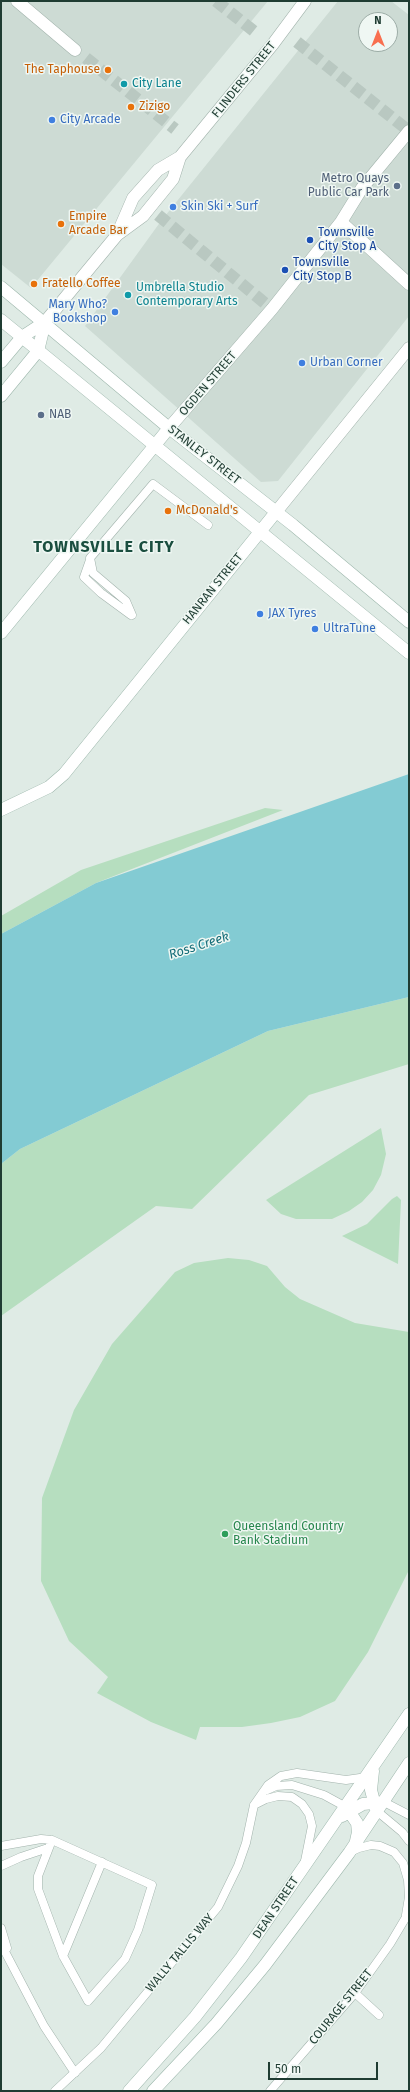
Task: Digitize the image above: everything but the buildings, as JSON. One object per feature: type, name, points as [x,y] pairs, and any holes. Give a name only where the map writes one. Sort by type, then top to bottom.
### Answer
[{"type":"main road","points":[[17,1],[75,50]]},
{"type":"main road","name":"FLINDERS STREET","points":[[117,234],[132,198],[158,170],[180,157],[273,44],[305,1]]},
{"type":"main road","name":"OGDEN STREET","points":[[1,633],[153,446],[272,309],[341,222],[362,188],[409,131]]},
{"type":"main road","name":"FLINDERS STREET","points":[[1,362],[22,337],[45,322],[117,234],[143,216],[173,179],[180,157]]},
{"type":"main road","points":[[341,222],[409,284]]},
{"type":"main road","name":"STANLEY STREET","points":[[1,287],[45,322],[169,428],[276,512],[409,622]]},
{"type":"main road","name":"STANLEY STREET","points":[[1,320],[153,446],[409,653]]},
{"type":"main road","name":"FLINDERS STREET","points":[[1,396],[38,351],[45,322]]},
{"type":"main road","name":"HANRAN STREET","points":[[1,810],[49,787],[64,774],[409,348]]},
{"type":"main road","points":[[348,1809],[409,1714]]},
{"type":"main road","name":"DEAN STREET","points":[[153,2091],[216,2024],[246,1989],[352,1849],[378,1805],[409,1763]]},
{"type":"main road","points":[[348,1809],[358,1806],[378,1805],[371,1782],[376,1764]]},
{"type":"main road","points":[[348,1809],[356,1818],[358,1828],[352,1849]]},
{"type":"main road","name":"DEAN STREET","points":[[129,2091],[166,2051],[228,1976],[304,1865],[335,1822],[348,1809]]},
{"type":"lane","points":[[90,558],[93,573],[126,602],[132,615],[100,593],[84,577],[90,558],[153,484],[208,525]]},
{"type":"lane","name":"WALLY TALLIS WAY","points":[[55,2091],[69,2080],[105,2044],[218,1907],[238,1866],[246,1843],[254,1805],[261,1794],[274,1780],[289,1774],[308,1774],[346,1780],[368,1776]]},
{"type":"lane","points":[[261,1794],[276,1786],[292,1786],[324,1795],[348,1809]]},
{"type":"lane","points":[[254,1805],[266,1799],[284,1796],[297,1800],[306,1809],[312,1826],[304,1865]]},
{"type":"lane","points":[[378,1805],[409,1815]]},
{"type":"lane","points":[[378,1805],[409,1841]]},
{"type":"lane","points":[[1,1846],[41,1839],[52,1840],[152,1885],[138,1930],[125,1959],[88,2001],[63,1956],[38,1889],[38,1876],[52,1840]]},
{"type":"lane","name":"COURAGE STREET","points":[[352,1849],[371,1845],[388,1848],[399,1858],[408,1880],[409,1897],[407,1915]]},
{"type":"lane","points":[[1,1866],[48,1848]]},
{"type":"lane","points":[[63,1956],[102,1862]]},
{"type":"lane","name":"COURAGE STREET","points":[[270,2091],[355,1993],[390,1944],[407,1915],[409,1906]]},
{"type":"lane","points":[[1,1928],[10,1959]]},
{"type":"lane","points":[[1,1944],[44,2026],[75,2073]]},
{"type":"lane","points":[[355,1993],[379,2015]]},
{"type":"shaded area","points":[[1,1],[268,1],[31,288],[1,264]]},
{"type":"shaded area","points":[[338,1],[391,1],[409,15],[409,316],[278,481],[261,482],[85,326],[161,221]]},
{"type":"green space","points":[[265,808],[283,810],[96,883],[1,934],[1,916],[81,870]]},
{"type":"green space","points":[[409,997],[409,1064],[309,1095],[192,1209],[156,1206],[1,1316],[1,1164],[20,1149],[268,1031]]},
{"type":"green space","points":[[381,1128],[386,1154],[381,1175],[373,1190],[362,1202],[349,1211],[332,1219],[296,1219],[281,1214],[266,1200]]},
{"type":"green space","points":[[397,1196],[401,1200],[398,1264],[342,1236],[367,1224],[392,1199]]},
{"type":"green space","name":"Queensland Country Bank Stadium","points":[[228,1258],[249,1260],[267,1266],[285,1287],[300,1299],[355,1323],[409,1332],[409,1570],[368,1652],[335,1701],[300,1717],[271,1723],[242,1727],[200,1727],[196,1740],[151,1722],[97,1693],[108,1677],[69,1641],[41,1581],[42,1498],[74,1410],[112,1344],[175,1272],[194,1263]]},
{"type":"water","name":"Ross Creek","points":[[409,774],[409,997],[268,1031],[20,1149],[1,1164],[1,934],[96,883]]},
{"type":"tunnel","points":[[216,1],[255,32]]},
{"type":"tunnel","points":[[297,42],[409,131]]},
{"type":"tunnel","points":[[86,58],[175,129]]},
{"type":"tunnel","points":[[158,215],[272,309]]},
{"type":"place","name":"The Taphouse","points":[[108,70]]},
{"type":"place","name":"City Lane","points":[[124,84]]},
{"type":"place","name":"Zizigo","points":[[131,107]]},
{"type":"place","name":"City Arcade","points":[[52,120]]},
{"type":"place","name":"Metro Quays Public Car Park","points":[[397,186]]},
{"type":"place","name":"Skin Ski + Surf","points":[[173,207]]},
{"type":"place","name":"Empire Arcade Bar","points":[[61,224]]},
{"type":"place","name":"Townsville City Stop A","points":[[310,240]]},
{"type":"place","name":"Townsville City Stop B","points":[[285,270]]},
{"type":"place","name":"Fratello Coffee","points":[[34,284]]},
{"type":"place","name":"Umbrella Studio Contemporary Arts","points":[[128,295]]},
{"type":"place","name":"Mary Who? Bookshop","points":[[115,312]]},
{"type":"place","name":"Urban Corner","points":[[302,363]]},
{"type":"place","name":"NAB","points":[[41,415]]},
{"type":"place","name":"McDonald's","points":[[168,511]]},
{"type":"place","name":"JAX Tyres","points":[[260,614]]},
{"type":"place","name":"UltraTune","points":[[315,629]]},
{"type":"place","name":"Queensland Country Bank Stadium","points":[[225,1534]]},
{"type":"district","name":"TOWNSVILLE CITY","points":[[104,548]]}]
